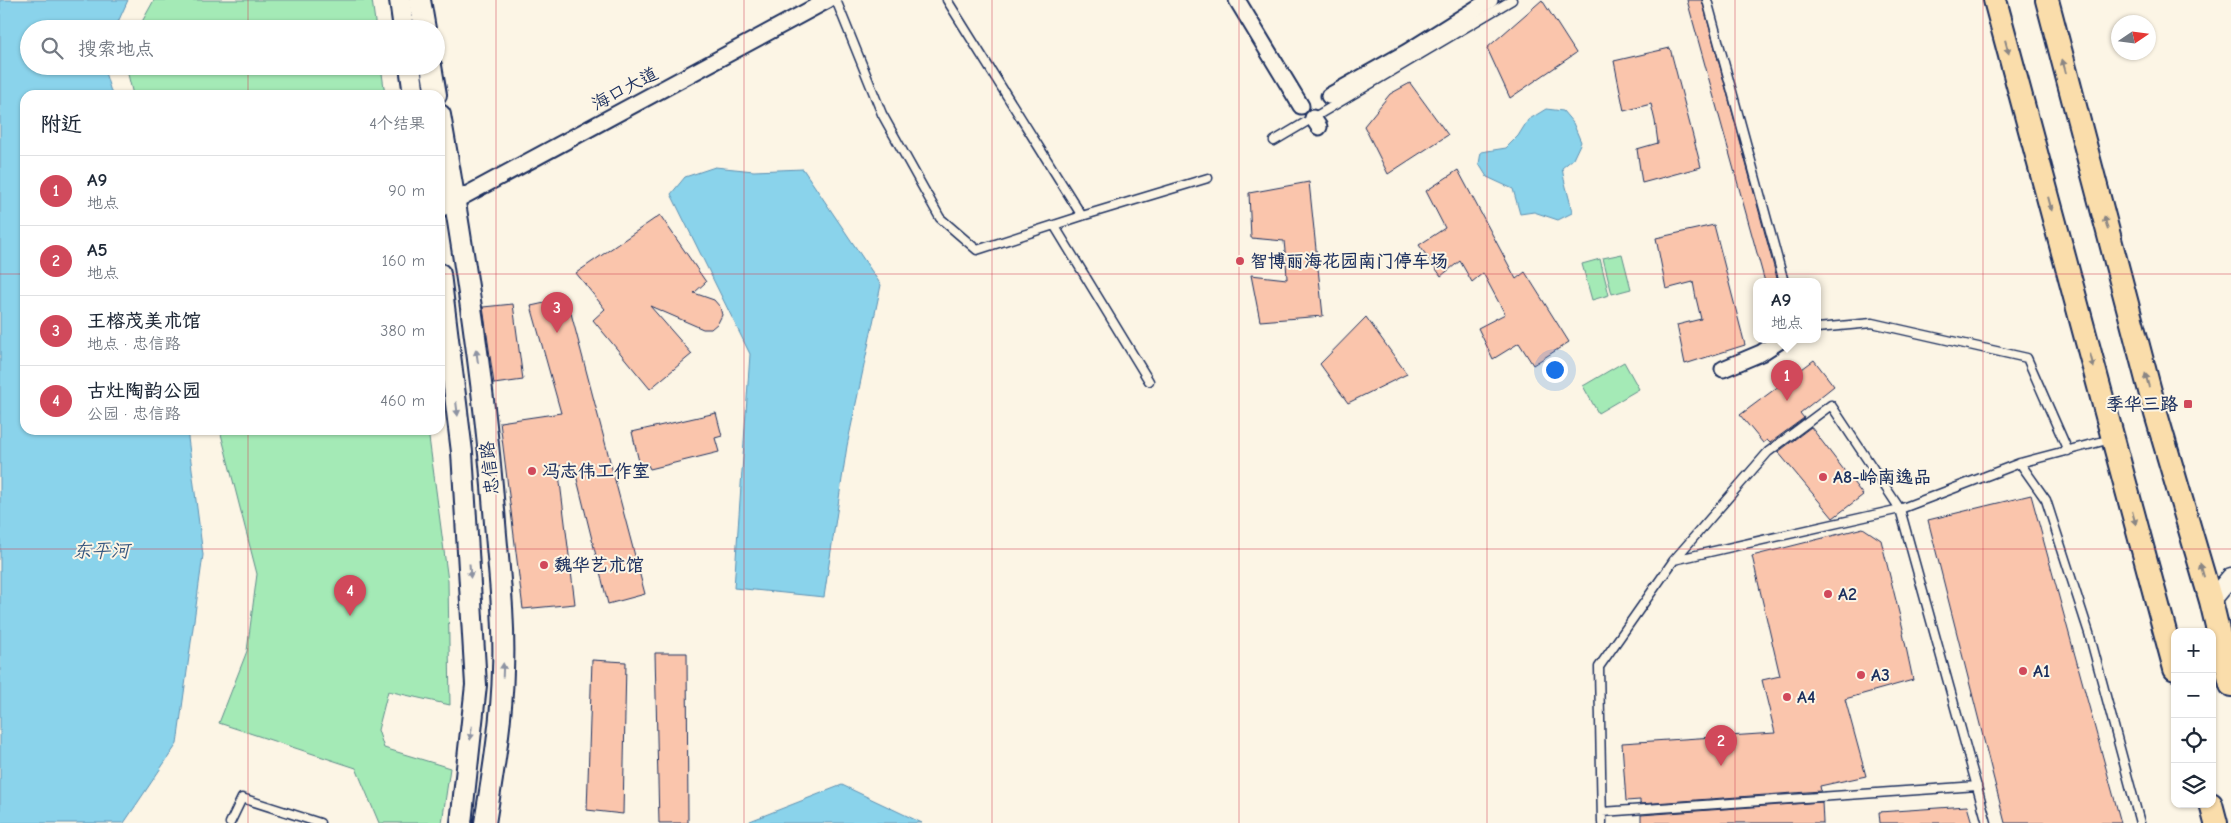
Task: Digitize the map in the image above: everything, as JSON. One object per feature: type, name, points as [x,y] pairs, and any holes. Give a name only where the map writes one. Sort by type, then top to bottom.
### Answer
[{"type":"main road","points":[[400,0],[403,20]]},
{"type":"main road","points":[[420,0],[423,20]]},
{"type":"main road","points":[[1995,0],[2171,654]]},
{"type":"main road","points":[[2047,0],[2156,414],[2211,601],[2231,685]]},
{"type":"main road","points":[[411,75],[413,90]]},
{"type":"main road","points":[[433,75],[435,90]]},
{"type":"main road","name":"忠信路","points":[[445,171],[448,205],[490,455],[501,596],[503,670],[492,783],[485,823]]},
{"type":"main road","name":"忠信路","points":[[445,314],[462,452],[476,685],[461,823]]},
{"type":"main road","points":[[2212,808],[2216,823]]},
{"type":"street","name":"海口大道","points":[[448,205],[828,0]]},
{"type":"street","points":[[1237,0],[1301,106]]},
{"type":"street","points":[[1329,96],[1407,52],[1490,0]]},
{"type":"street","points":[[1723,369],[1761,353],[1776,343]]},
{"type":"street","points":[[2211,601],[2231,577]]},
{"type":"lane","points":[[836,0],[882,114],[940,218],[977,250],[1208,178]]},
{"type":"lane","points":[[948,0],[1082,216]]},
{"type":"lane","points":[[1274,140],[1316,122],[1512,0]]},
{"type":"lane","points":[[1706,0],[1783,278]]},
{"type":"lane","points":[[1054,225],[1149,380]]},
{"type":"lane","points":[[1821,328],[1872,323],[2027,358],[2068,451]]},
{"type":"lane","points":[[1602,823],[1599,667],[1674,560],[1768,452],[1831,405],[1900,509],[1987,823]]},
{"type":"lane","points":[[1674,560],[1900,509],[2020,463],[2113,439]]},
{"type":"lane","points":[[2020,463],[2046,500],[2089,633],[2140,823]]},
{"type":"lane","points":[[1602,812],[1976,786]]},
{"type":"lane","points":[[230,823],[242,798],[320,823]]},
{"type":"green space","points":[[154,0],[372,0],[375,20],[143,20]]},
{"type":"green space","points":[[128,75],[382,75],[384,90],[132,90]]},
{"type":"green space","points":[[1622,254],[1631,289],[1612,294],[1603,258]]},
{"type":"green space","points":[[1600,259],[1609,295],[1592,300],[1582,264]]},
{"type":"green space","points":[[1624,362],[1639,389],[1598,413],[1583,386]]},
{"type":"green space","points":[[221,435],[429,435],[448,581],[450,705],[388,691],[378,730],[384,748],[450,768],[442,823],[379,823],[356,768],[219,723],[247,651],[257,574]]},
{"type":"water","name":"东平河","points":[[0,0],[128,0],[119,20],[20,20],[20,75],[106,75],[110,90],[20,90],[20,435],[188,435],[203,555],[177,744],[124,823],[0,823]]},
{"type":"water","points":[[1546,109],[1563,111],[1573,123],[1581,142],[1573,159],[1562,168],[1572,213],[1558,220],[1534,212],[1520,214],[1513,189],[1487,177],[1479,164],[1481,152],[1506,148],[1518,136],[1528,120]]},
{"type":"water","points":[[715,167],[754,171],[803,169],[881,285],[847,446],[824,597],[734,588],[750,354],[671,194],[685,177]]},
{"type":"water","points":[[842,785],[922,823],[749,823],[750,821]]},
{"type":"building","points":[[1542,0],[1576,53],[1510,98],[1487,48]]},
{"type":"building","points":[[1687,0],[1702,0],[1777,278],[1764,278]]},
{"type":"building","points":[[1670,48],[1701,167],[1642,183],[1637,149],[1658,143],[1655,121],[1651,104],[1624,111],[1614,61]]},
{"type":"building","points":[[1410,83],[1448,135],[1388,174],[1364,126],[1390,94]]},
{"type":"building","points":[[1458,170],[1516,279],[1525,272],[1569,342],[1533,365],[1519,343],[1493,359],[1478,328],[1505,314],[1483,273],[1472,282],[1460,261],[1441,276],[1419,245],[1445,228],[1426,191]]},
{"type":"building","points":[[1309,182],[1323,316],[1260,321],[1251,275],[1287,279],[1286,261],[1284,241],[1251,238],[1249,193]]},
{"type":"building","points":[[660,215],[706,282],[694,293],[714,300],[720,307],[722,315],[718,323],[711,329],[703,329],[650,306],[692,354],[650,389],[593,320],[605,309],[576,273]]},
{"type":"building","points":[[1714,225],[1745,345],[1685,364],[1677,325],[1701,319],[1693,282],[1666,289],[1656,238]]},
{"type":"building","points":[[567,298],[645,594],[608,604],[573,463],[558,466],[575,604],[523,609],[500,422],[561,413],[531,306]]},
{"type":"building","points":[[513,304],[523,380],[494,384],[483,307]]},
{"type":"building","points":[[1366,317],[1407,374],[1348,403],[1320,364]]},
{"type":"building","points":[[1814,360],[1834,386],[1800,413],[1804,418],[1770,443],[1767,440],[1763,443],[1740,415]]},
{"type":"building","points":[[716,413],[722,436],[715,438],[719,452],[650,469],[648,465],[640,466],[632,432]]},
{"type":"building","name":"A8-岭南逸品","points":[[1811,427],[1863,495],[1833,518],[1778,452]]},
{"type":"building","name":"A1","points":[[2031,495],[2121,823],[2005,823],[1928,520]]},
{"type":"building","points":[[1863,528],[1881,540],[1904,633],[1913,680],[1845,699],[1866,776],[1820,786],[1821,791],[1640,804],[1640,800],[1626,801],[1622,743],[1775,733],[1762,680],[1780,676],[1752,556]]},
{"type":"building","points":[[655,653],[687,653],[688,823],[659,823]]},
{"type":"building","points":[[592,660],[626,662],[623,814],[587,810]]},
{"type":"building","points":[[1822,802],[1823,823],[1641,823],[1641,815]]},
{"type":"building","points":[[1967,806],[1972,823],[1880,823],[1879,812]]},
{"type":"place","name":"智博丽海花园南门停车场","points":[[1240,261]]},
{"type":"place","name":"王榕茂美术馆","points":[[557,333]]},
{"type":"place","name":"A9","points":[[1787,401]]},
{"type":"place","name":"季华三路","points":[[2188,404]]},
{"type":"place","name":"冯志伟工作室","points":[[532,471]]},
{"type":"place","name":"A8-岭南逸品","points":[[1823,477]]},
{"type":"place","name":"魏华艺术馆","points":[[544,565]]},
{"type":"place","name":"A2","points":[[1828,594]]},
{"type":"place","name":"古灶陶韵公园","points":[[350,616]]},
{"type":"place","name":"A1","points":[[2023,671]]},
{"type":"place","name":"A3","points":[[1861,675]]},
{"type":"place","name":"A4","points":[[1787,697]]},
{"type":"place","name":"A5","points":[[1721,766]]}]
